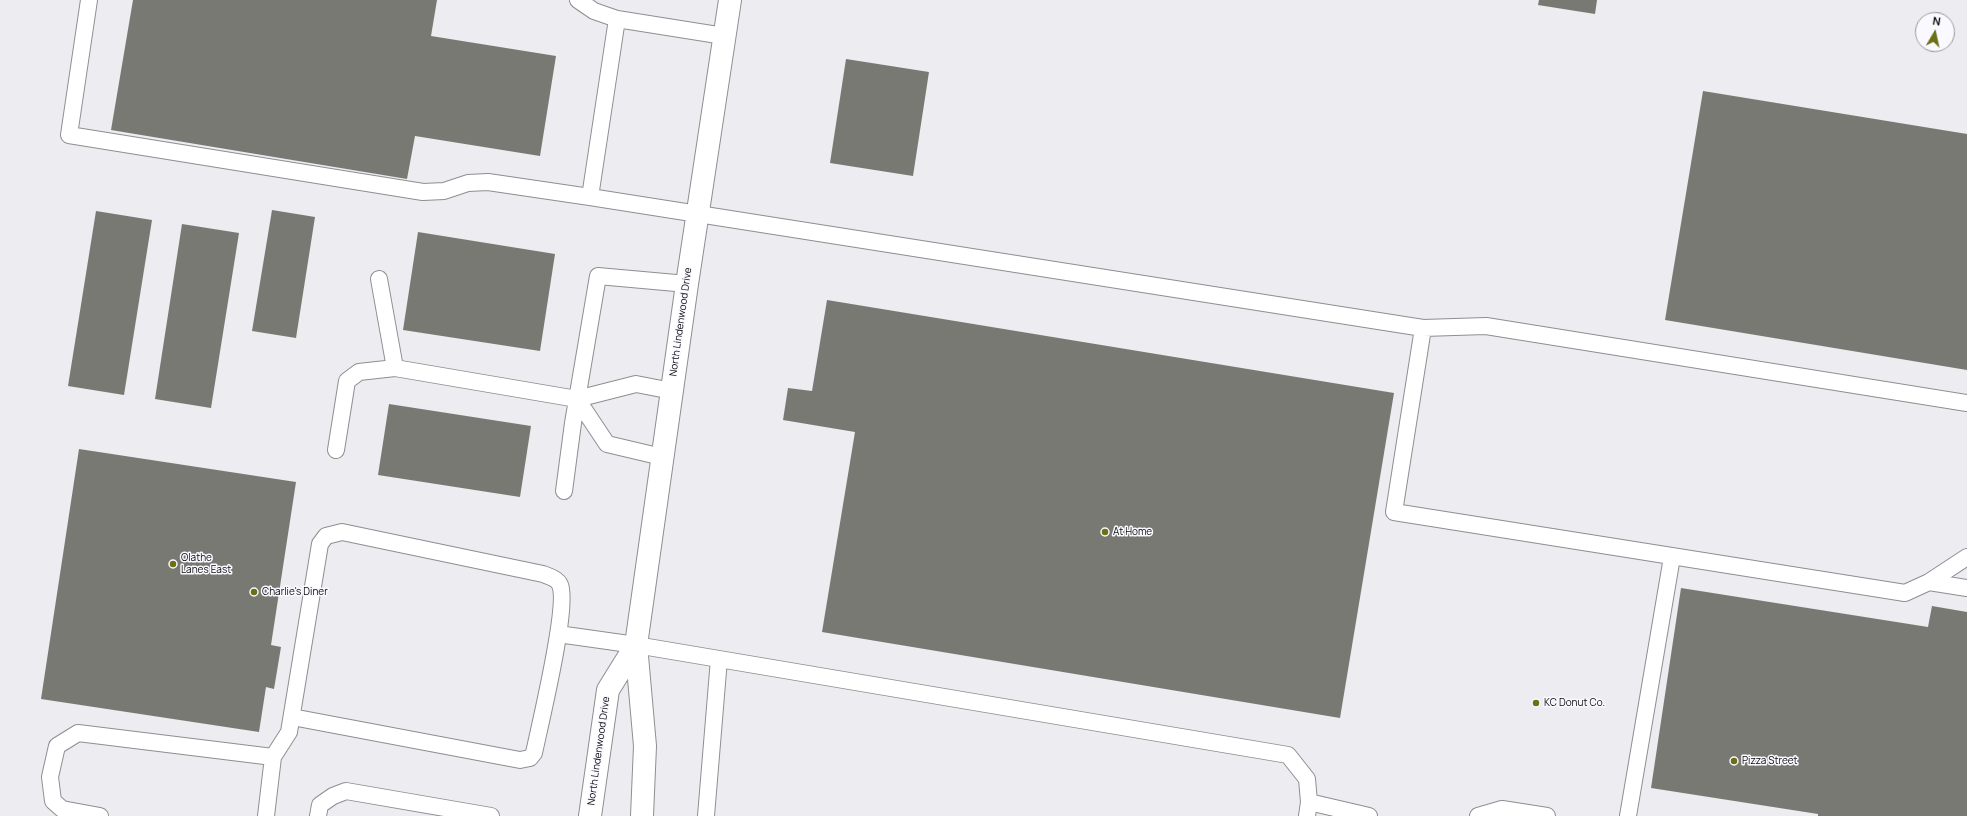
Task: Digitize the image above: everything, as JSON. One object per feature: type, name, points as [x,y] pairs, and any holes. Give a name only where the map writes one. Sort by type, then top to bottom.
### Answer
[{"type":"street","name":"North Lindenwood Drive","points":[[642,816],[645,746],[636,645],[697,213],[730,0]]},
{"type":"street","name":"North Lindenwood Drive","points":[[590,816],[608,690],[636,645]]},
{"type":"lane","points":[[88,0],[69,135],[423,192],[444,191],[468,184],[488,182],[697,213],[1423,328],[1486,326],[1967,403]]},
{"type":"lane","points":[[578,0],[594,11],[617,18],[724,36]]},
{"type":"lane","points":[[590,197],[617,18]]},
{"type":"lane","points":[[564,491],[577,399],[598,276],[687,284]]},
{"type":"lane","points":[[379,279],[395,368]]},
{"type":"lane","points":[[1423,328],[1394,512],[1906,593],[1929,582],[1967,557]]},
{"type":"lane","points":[[336,450],[347,381],[359,372],[395,368],[577,399],[636,384],[672,391]]},
{"type":"lane","points":[[577,399],[607,444],[662,457]]},
{"type":"lane","points":[[266,816],[273,757],[289,732],[320,544],[326,536],[342,532],[543,574],[558,581],[561,586],[562,611],[558,634],[534,753],[530,758],[520,760],[292,717]]},
{"type":"lane","points":[[1628,816],[1672,557]]},
{"type":"lane","points":[[1929,582],[1967,588]]},
{"type":"lane","points":[[558,634],[636,645],[1288,755],[1307,778],[1308,809],[1370,816]]},
{"type":"lane","points":[[706,816],[719,659]]},
{"type":"lane","points":[[100,816],[62,809],[53,801],[50,777],[57,746],[78,733],[273,757]]},
{"type":"lane","points":[[318,816],[320,805],[333,796],[346,791],[491,816]]},
{"type":"lane","points":[[1478,816],[1502,809],[1547,816]]},
{"type":"building","points":[[133,0],[437,0],[431,36],[556,56],[540,156],[415,136],[407,179],[111,130]]},
{"type":"building","points":[[1539,0],[1597,0],[1595,14],[1538,5]]},
{"type":"building","points":[[846,59],[929,72],[913,176],[830,163]]},
{"type":"building","points":[[1703,91],[1967,134],[1967,370],[1665,320]]},
{"type":"building","points":[[272,210],[315,217],[296,338],[252,331]]},
{"type":"building","points":[[96,211],[152,220],[124,395],[68,386]]},
{"type":"building","points":[[182,224],[239,233],[211,408],[155,399]]},
{"type":"building","points":[[418,232],[555,254],[540,351],[403,330]]},
{"type":"building","name":"At Home","points":[[827,300],[1394,393],[1340,718],[822,632],[855,432],[783,420],[788,388],[812,391]]},
{"type":"building","points":[[389,404],[531,426],[520,497],[378,475]]},
{"type":"building","name":"Olathe Lanes East","points":[[79,449],[296,482],[271,645],[281,647],[274,689],[266,687],[259,732],[41,699]]},
{"type":"building","points":[[1681,588],[1928,627],[1932,606],[1967,612],[1967,816],[1818,816],[1818,814],[1651,788]]},
{"type":"place","name":"At Home","points":[[1105,532]]},
{"type":"place","name":"Olathe Lanes East","points":[[173,564]]},
{"type":"place","name":"Charlie's Diner","points":[[254,592]]},
{"type":"place","name":"KC Donut Co.","points":[[1536,703]]},
{"type":"place","name":"Pizza Street","points":[[1734,761]]}]
